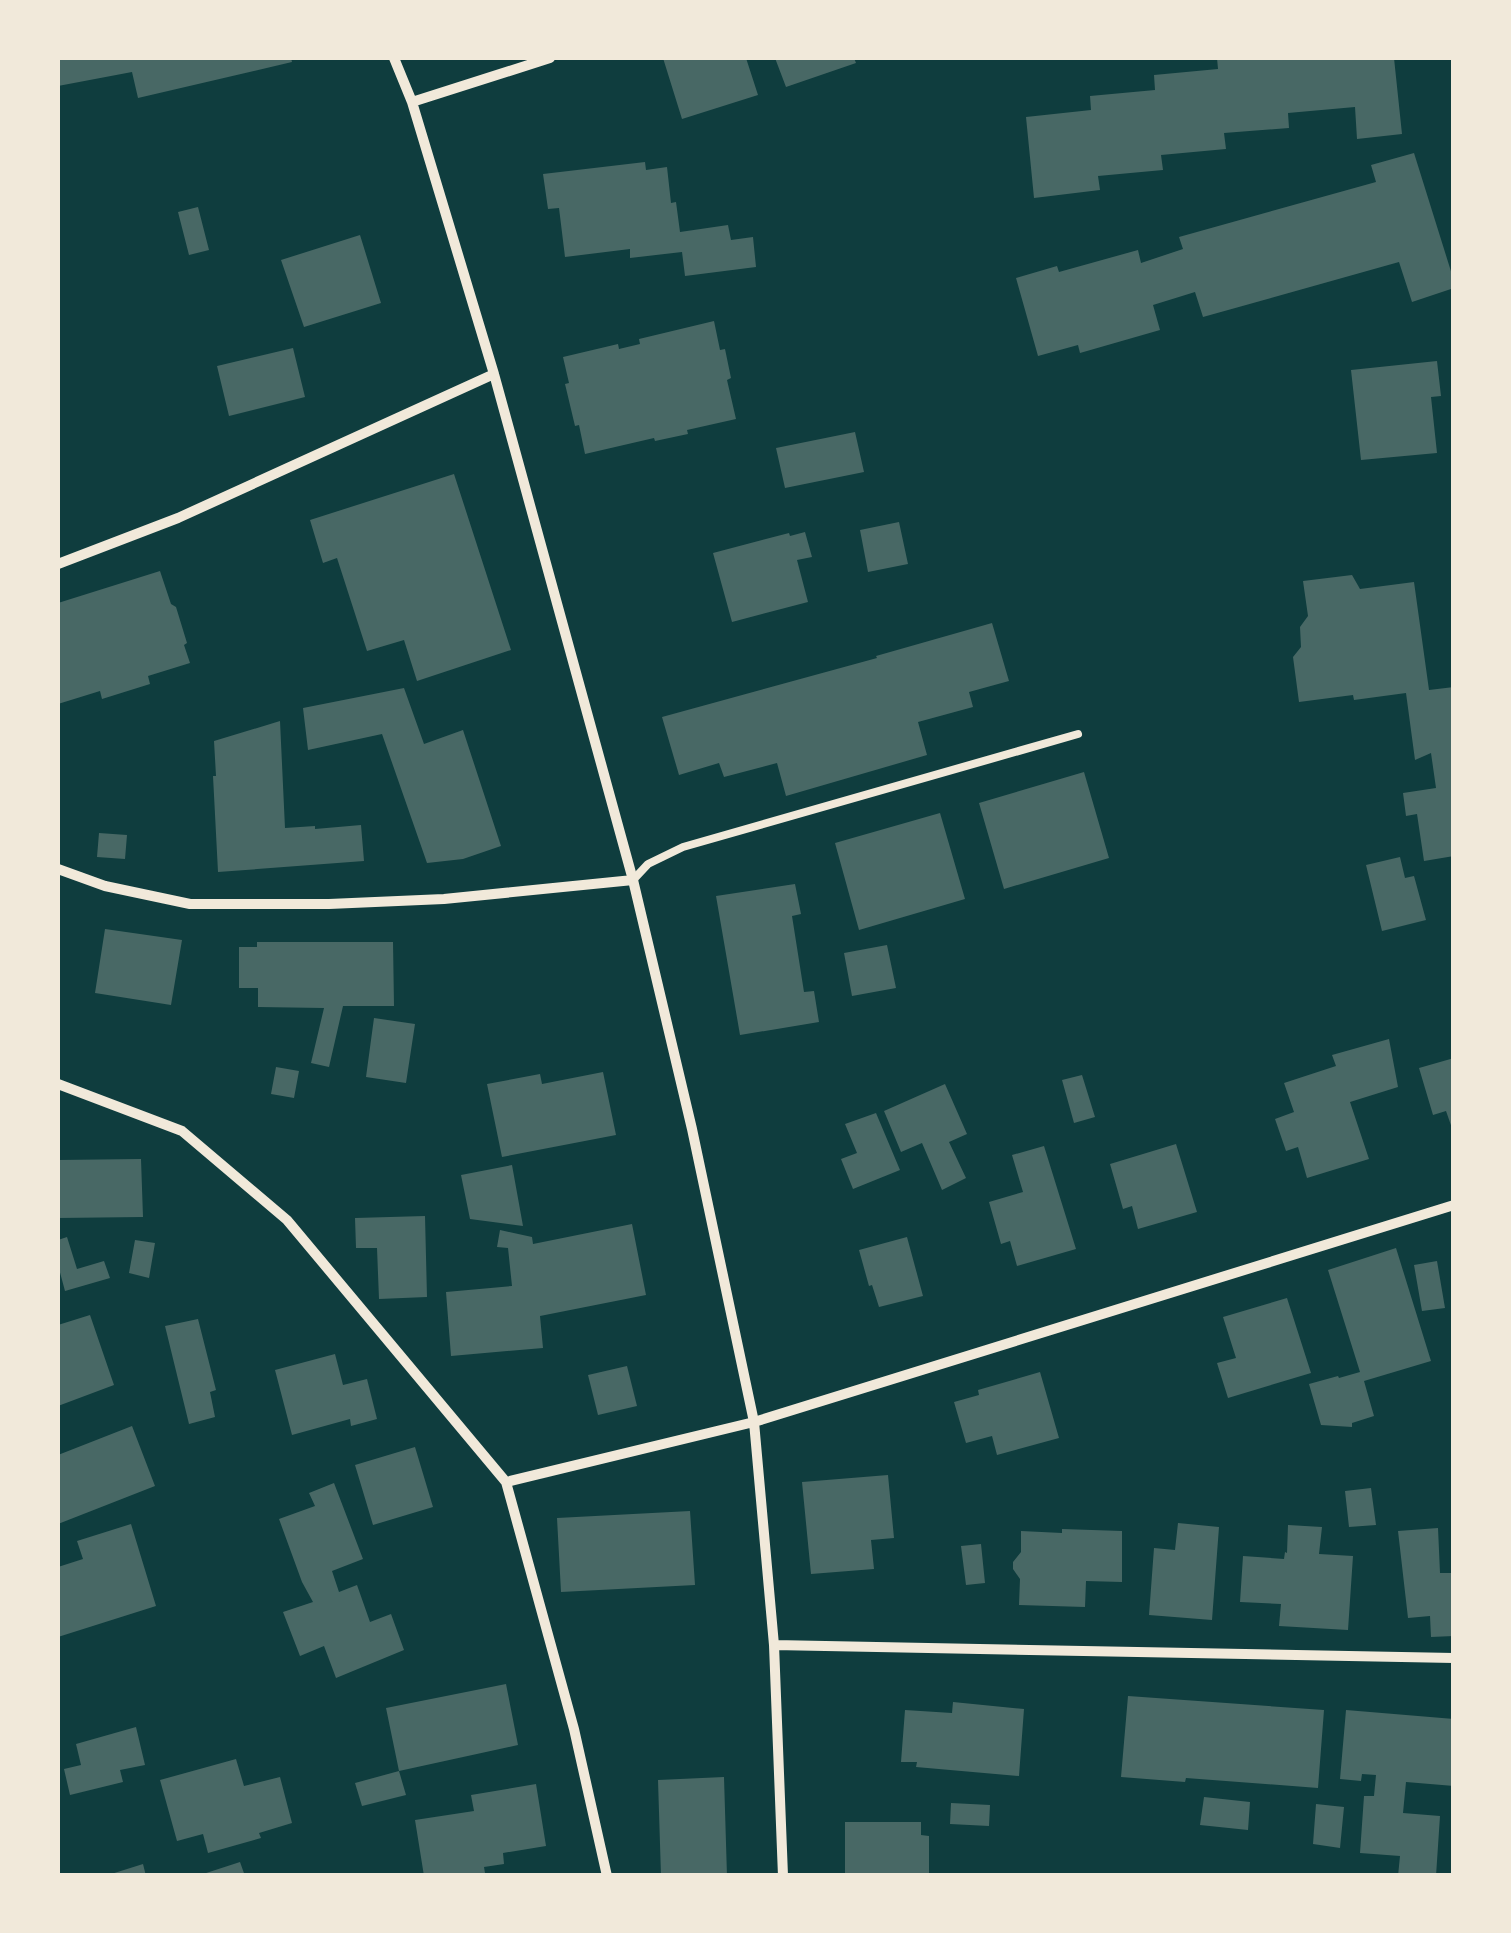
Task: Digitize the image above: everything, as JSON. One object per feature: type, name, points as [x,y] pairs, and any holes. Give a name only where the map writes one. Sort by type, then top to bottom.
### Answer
[{"type":"street","points":[[394,58],[412,102],[494,374],[633,880],[692,1129],[754,1422],[774,1645],[783,1876]]},
{"type":"street","points":[[412,102],[550,58]]},
{"type":"street","points":[[58,564],[178,518],[494,374]]},
{"type":"street","points":[[58,869],[105,886],[190,904],[444,899],[633,880]]},
{"type":"street","points":[[58,1084],[182,1131],[287,1220],[506,1482],[574,1729],[607,1876]]},
{"type":"street","points":[[506,1482],[754,1422],[1454,1205]]},
{"type":"street","points":[[774,1645],[1454,1658]]},
{"type":"lane","points":[[633,880],[648,864],[683,847],[1078,734]]},
{"type":"building","points":[[58,58],[291,58],[292,62],[138,98],[132,72],[58,86]]},
{"type":"building","points":[[663,58],[746,58],[758,95],[682,119]]},
{"type":"building","points":[[775,58],[854,58],[856,63],[786,87]]},
{"type":"building","points":[[1217,58],[1394,58],[1402,134],[1357,139],[1355,107],[1288,113],[1289,128],[1224,133],[1226,149],[1161,155],[1163,170],[1098,176],[1100,190],[1034,198],[1026,117],[1091,110],[1090,96],[1155,90],[1154,75],[1218,69]]},
{"type":"building","points":[[1414,153],[1454,288],[1412,302],[1399,262],[1203,317],[1195,292],[1153,305],[1160,330],[1080,353],[1078,345],[1038,356],[1016,278],[1057,266],[1059,272],[1138,250],[1141,263],[1183,249],[1179,237],[1376,182],[1371,165]]},
{"type":"building","points":[[645,162],[646,170],[667,167],[671,203],[676,202],[680,232],[728,225],[731,240],[753,237],[756,267],[685,276],[682,252],[630,258],[630,249],[565,257],[559,208],[548,209],[543,174]]},
{"type":"building","points":[[198,207],[209,250],[189,255],[178,212]]},
{"type":"building","points":[[360,235],[381,303],[304,327],[281,260]]},
{"type":"building","points":[[714,321],[720,350],[725,349],[736,419],[687,430],[688,434],[585,454],[565,384],[569,383],[563,357],[618,344],[619,349],[640,344],[639,339]]},
{"type":"building","points":[[293,348],[305,397],[229,416],[217,366]]},
{"type":"building","points":[[1437,361],[1441,396],[1431,397],[1437,453],[1361,460],[1351,370]]},
{"type":"building","points":[[855,432],[864,472],[785,488],[776,448]]},
{"type":"building","points":[[454,474],[511,650],[417,681],[404,640],[367,651],[337,558],[323,563],[310,520]]},
{"type":"building","points":[[899,522],[908,564],[868,572],[860,530]]},
{"type":"building","points":[[805,532],[812,557],[797,560],[808,602],[732,622],[713,553]]},
{"type":"building","points":[[160,571],[171,604],[176,607],[190,663],[148,676],[150,684],[102,699],[100,691],[58,704],[58,603]]},
{"type":"building","points":[[1352,575],[1360,589],[1414,582],[1429,690],[1454,687],[1454,856],[1424,861],[1417,814],[1406,816],[1403,793],[1436,788],[1431,753],[1415,760],[1406,693],[1299,702],[1293,657],[1301,647],[1300,627],[1308,616],[1303,581]]},
{"type":"building","points":[[992,623],[1009,681],[969,692],[973,707],[918,722],[927,755],[786,796],[777,763],[724,777],[719,763],[679,775],[662,717]]},
{"type":"building","points":[[404,688],[424,744],[463,730],[501,846],[463,859],[427,863],[382,734],[308,750],[303,708]]},
{"type":"building","points":[[280,721],[285,828],[361,825],[364,861],[218,872],[214,741]]},
{"type":"building","points":[[1084,772],[1109,858],[1004,889],[979,803]]},
{"type":"building","points":[[940,813],[965,899],[859,930],[835,843]]},
{"type":"building","points":[[99,833],[127,835],[125,859],[97,857]]},
{"type":"building","points":[[1400,857],[1405,878],[1414,876],[1426,920],[1382,931],[1366,865]]},
{"type":"building","points":[[795,884],[801,914],[792,916],[804,992],[814,991],[819,1022],[740,1035],[716,896]]},
{"type":"building","points":[[105,929],[182,940],[171,1005],[95,993]]},
{"type":"building","points":[[257,942],[393,942],[394,1006],[343,1006],[329,1067],[311,1063],[324,1008],[258,1007],[258,988],[239,988],[239,947],[257,947]]},
{"type":"building","points":[[887,945],[896,988],[852,996],[844,953]]},
{"type":"building","points":[[374,1018],[415,1024],[406,1083],[366,1077]]},
{"type":"building","points":[[1389,1039],[1398,1087],[1350,1102],[1369,1159],[1307,1178],[1298,1147],[1286,1151],[1275,1119],[1294,1112],[1284,1083],[1336,1066],[1332,1055]]},
{"type":"building","points":[[1454,1058],[1453,1131],[1446,1111],[1433,1115],[1419,1068]]},
{"type":"building","points":[[276,1067],[299,1071],[294,1098],[271,1094]]},
{"type":"building","points":[[603,1072],[616,1135],[502,1157],[487,1084],[540,1074],[542,1084]]},
{"type":"building","points":[[1082,1075],[1095,1117],[1074,1123],[1062,1080]]},
{"type":"building","points":[[945,1084],[967,1134],[949,1142],[966,1178],[942,1190],[922,1143],[901,1152],[884,1111]]},
{"type":"building","points":[[876,1113],[900,1170],[853,1189],[841,1159],[857,1153],[845,1124]]},
{"type":"building","points":[[1176,1144],[1197,1212],[1138,1229],[1132,1206],[1123,1209],[1110,1164]]},
{"type":"building","points":[[1044,1146],[1076,1249],[1017,1266],[1010,1241],[1001,1244],[989,1202],[1023,1192],[1012,1155]]},
{"type":"building","points":[[141,1159],[143,1217],[58,1218],[58,1160]]},
{"type":"building","points":[[512,1165],[523,1226],[470,1219],[461,1175]]},
{"type":"building","points":[[425,1216],[427,1297],[379,1299],[377,1248],[356,1248],[355,1218]]},
{"type":"building","points":[[632,1224],[646,1295],[540,1316],[543,1348],[451,1356],[446,1292],[512,1286],[508,1248],[497,1247],[500,1230],[532,1237],[533,1244]]},
{"type":"building","points":[[67,1237],[77,1269],[104,1261],[110,1278],[65,1291],[58,1265],[58,1240]]},
{"type":"building","points":[[907,1237],[923,1296],[879,1307],[859,1250]]},
{"type":"building","points":[[135,1240],[155,1243],[149,1278],[129,1273]]},
{"type":"building","points":[[1396,1248],[1431,1361],[1364,1381],[1374,1416],[1352,1423],[1352,1427],[1321,1425],[1309,1384],[1360,1372],[1328,1270]]},
{"type":"building","points":[[1437,1261],[1445,1308],[1422,1311],[1414,1265]]},
{"type":"building","points":[[1287,1298],[1311,1373],[1228,1398],[1217,1363],[1236,1358],[1223,1317]]},
{"type":"building","points":[[90,1315],[114,1385],[58,1406],[58,1325]]},
{"type":"building","points":[[198,1319],[216,1390],[210,1392],[215,1417],[189,1424],[165,1326]]},
{"type":"building","points":[[335,1354],[343,1385],[367,1379],[377,1419],[351,1426],[350,1419],[292,1435],[275,1370]]},
{"type":"building","points":[[627,1366],[637,1406],[598,1415],[588,1375]]},
{"type":"building","points":[[1040,1372],[1059,1438],[997,1455],[992,1436],[966,1443],[954,1402],[979,1395],[978,1390]]},
{"type":"building","points":[[132,1426],[155,1486],[58,1524],[58,1455]]},
{"type":"building","points":[[415,1447],[433,1507],[373,1525],[355,1465]]},
{"type":"building","points":[[888,1475],[894,1538],[871,1540],[874,1569],[811,1574],[802,1482]]},
{"type":"building","points":[[334,1483],[363,1559],[332,1571],[339,1592],[357,1585],[370,1622],[391,1614],[404,1650],[336,1678],[324,1646],[300,1656],[283,1612],[313,1602],[279,1519],[315,1506],[309,1493]]},
{"type":"building","points":[[1371,1488],[1376,1525],[1349,1527],[1345,1491]]},
{"type":"building","points":[[690,1511],[695,1585],[561,1592],[557,1518]]},
{"type":"building","points":[[1178,1523],[1219,1527],[1212,1620],[1149,1615],[1154,1548],[1175,1550]]},
{"type":"building","points":[[131,1524],[156,1606],[58,1637],[58,1567],[83,1559],[77,1541]]},
{"type":"building","points":[[1288,1525],[1322,1527],[1319,1554],[1353,1556],[1348,1630],[1279,1626],[1281,1604],[1240,1602],[1243,1556],[1284,1559]]},
{"type":"building","points":[[1438,1528],[1440,1573],[1454,1573],[1454,1636],[1431,1637],[1430,1616],[1408,1618],[1398,1531]]},
{"type":"building","points":[[1062,1529],[1122,1531],[1122,1582],[1086,1581],[1085,1607],[1019,1605],[1020,1579],[1013,1562],[1021,1552],[1021,1531],[1062,1533]]},
{"type":"building","points":[[981,1544],[985,1583],[966,1585],[961,1546]]},
{"type":"building","points":[[506,1684],[518,1745],[399,1771],[386,1708]]},
{"type":"building","points":[[1128,1696],[1324,1710],[1318,1788],[1121,1777]]},
{"type":"building","points":[[953,1702],[1024,1709],[1019,1776],[916,1767],[917,1762],[901,1762],[905,1710],[952,1713]]},
{"type":"building","points":[[1346,1710],[1454,1719],[1454,1786],[1406,1782],[1403,1813],[1440,1816],[1436,1876],[1398,1876],[1400,1856],[1360,1853],[1364,1796],[1374,1796],[1376,1775],[1362,1774],[1361,1781],[1340,1779]]},
{"type":"building","points":[[136,1727],[145,1765],[120,1770],[123,1782],[70,1795],[64,1769],[81,1765],[76,1744]]},
{"type":"building","points":[[236,1759],[244,1786],[280,1777],[292,1823],[259,1833],[261,1838],[208,1853],[203,1834],[177,1841],[160,1780]]},
{"type":"building","points":[[399,1771],[406,1795],[362,1806],[355,1783]]},
{"type":"building","points":[[724,1777],[727,1876],[661,1876],[658,1780]]},
{"type":"building","points":[[536,1784],[546,1846],[503,1853],[504,1864],[484,1867],[485,1873],[424,1876],[415,1820],[474,1811],[471,1795]]},
{"type":"building","points":[[1204,1797],[1250,1802],[1248,1830],[1200,1825]]},
{"type":"building","points":[[951,1803],[990,1805],[989,1826],[950,1824]]},
{"type":"building","points":[[1316,1804],[1344,1807],[1340,1848],[1313,1844]]},
{"type":"building","points":[[845,1822],[921,1822],[921,1835],[929,1836],[929,1876],[845,1876]]},
{"type":"building","points":[[240,1862],[245,1876],[200,1876],[200,1875]]},
{"type":"building","points":[[143,1864],[146,1876],[108,1876],[108,1875]]}]
